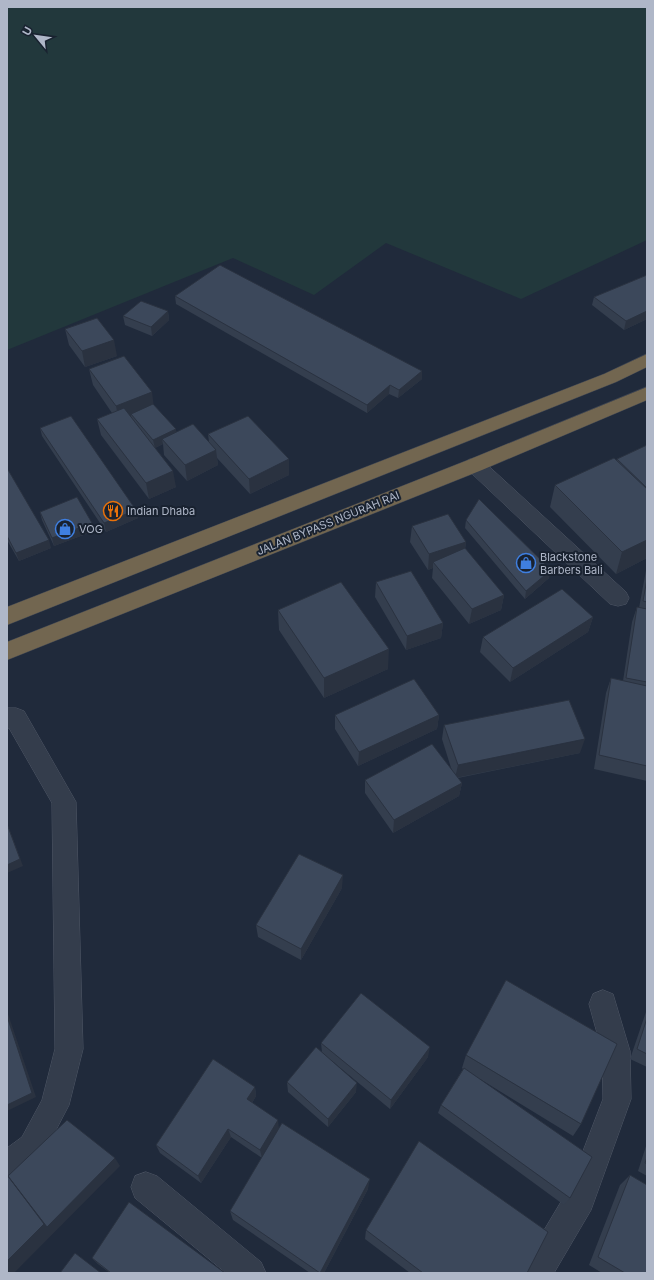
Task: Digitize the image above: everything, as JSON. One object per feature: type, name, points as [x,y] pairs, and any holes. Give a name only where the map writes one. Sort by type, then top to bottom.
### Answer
[{"type":"highway","points":[[7,616],[603,381],[647,360]]},
{"type":"highway","name":"JALAN BYPASS NGURAH RAI","points":[[7,651],[475,465],[647,393]]},
{"type":"street","points":[[475,465],[618,598]]},
{"type":"street","points":[[7,718],[16,718],[64,802],[69,1049],[55,1105],[32,1147],[7,1166]]},
{"type":"street","points":[[536,1273],[580,1199],[617,1099],[616,1051],[603,1004]]},
{"type":"street","points":[[146,1186],[250,1273]]},
{"type":"green space","points":[[7,7],[647,7],[647,240],[521,299],[386,243],[314,295],[233,258],[7,350]]},
{"type":"building","points":[[220,265],[422,371],[399,390],[390,385],[367,405],[175,296]]},
{"type":"building","points":[[647,275],[647,311],[626,321],[594,297]]},
{"type":"building","points":[[141,301],[168,311],[151,327],[123,316]]},
{"type":"building","points":[[97,318],[114,340],[82,351],[65,329]]},
{"type":"building","points":[[124,356],[152,392],[116,406],[89,369]]},
{"type":"building","points":[[153,404],[176,429],[153,440],[131,414]]},
{"type":"building","points":[[124,408],[173,471],[146,483],[97,419]]},
{"type":"building","points":[[71,416],[136,510],[104,523],[40,428]]},
{"type":"building","points":[[248,416],[289,459],[249,479],[208,434]]},
{"type":"building","points":[[193,424],[216,450],[185,465],[162,439]]},
{"type":"building","points":[[647,445],[647,488],[617,459]]},
{"type":"building","points":[[614,458],[647,489],[647,540],[622,552],[555,485]]},
{"type":"building","points":[[7,468],[49,540],[16,553],[7,536]]},
{"type":"building","points":[[77,497],[92,523],[52,538],[40,512]]},
{"type":"building","points":[[479,499],[551,570],[526,591],[466,520]]},
{"type":"building","points":[[448,514],[466,542],[429,554],[412,526]]},
{"type":"building","points":[[465,548],[504,595],[472,609],[433,562]]},
{"type":"building","points":[[411,571],[443,623],[407,636],[376,582]]},
{"type":"building","points":[[647,579],[647,602],[643,601]]},
{"type":"building","points":[[341,582],[389,649],[324,678],[278,610]]},
{"type":"building","points":[[562,589],[593,617],[513,668],[483,637]]},
{"type":"building","points":[[637,607],[647,609],[647,682],[626,678]]},
{"type":"building","points":[[611,678],[647,686],[647,766],[599,755]]},
{"type":"building","points":[[414,679],[439,715],[359,752],[335,715]]},
{"type":"building","points":[[569,700],[585,739],[458,765],[444,725]]},
{"type":"building","points":[[432,744],[462,783],[394,820],[365,780]]},
{"type":"building","points":[[7,824],[20,859],[7,865]]},
{"type":"building","points":[[299,854],[343,875],[301,949],[256,925]]},
{"type":"building","points":[[506,980],[617,1044],[581,1124],[466,1055]]},
{"type":"building","points":[[361,993],[430,1047],[391,1100],[321,1043]]},
{"type":"building","points":[[7,1016],[32,1093],[7,1105]]},
{"type":"building","points":[[647,1018],[647,1054],[637,1049]]},
{"type":"building","points":[[316,1047],[357,1083],[328,1119],[287,1082]]},
{"type":"building","points":[[213,1059],[255,1087],[247,1099],[278,1120],[260,1150],[228,1129],[198,1176],[156,1145]]},
{"type":"building","points":[[464,1068],[592,1157],[570,1198],[441,1105]]},
{"type":"building","points":[[67,1120],[115,1158],[47,1227],[8,1176]]},
{"type":"building","points":[[282,1123],[370,1179],[320,1273],[230,1211]]},
{"type":"building","points":[[419,1141],[548,1232],[527,1273],[423,1273],[366,1230]]},
{"type":"building","points":[[7,1175],[44,1224],[7,1261]]},
{"type":"building","points":[[630,1175],[647,1185],[647,1273],[625,1273],[598,1257]]},
{"type":"building","points":[[129,1202],[225,1273],[111,1273],[92,1258]]},
{"type":"building","points":[[75,1253],[101,1273],[60,1273]]},
{"type":"place","name":"Indian Dhaba","points":[[113,511]]},
{"type":"place","name":"VOG","points":[[65,529]]},
{"type":"place","name":"Blackstone Barbers Bali","points":[[526,563]]}]
